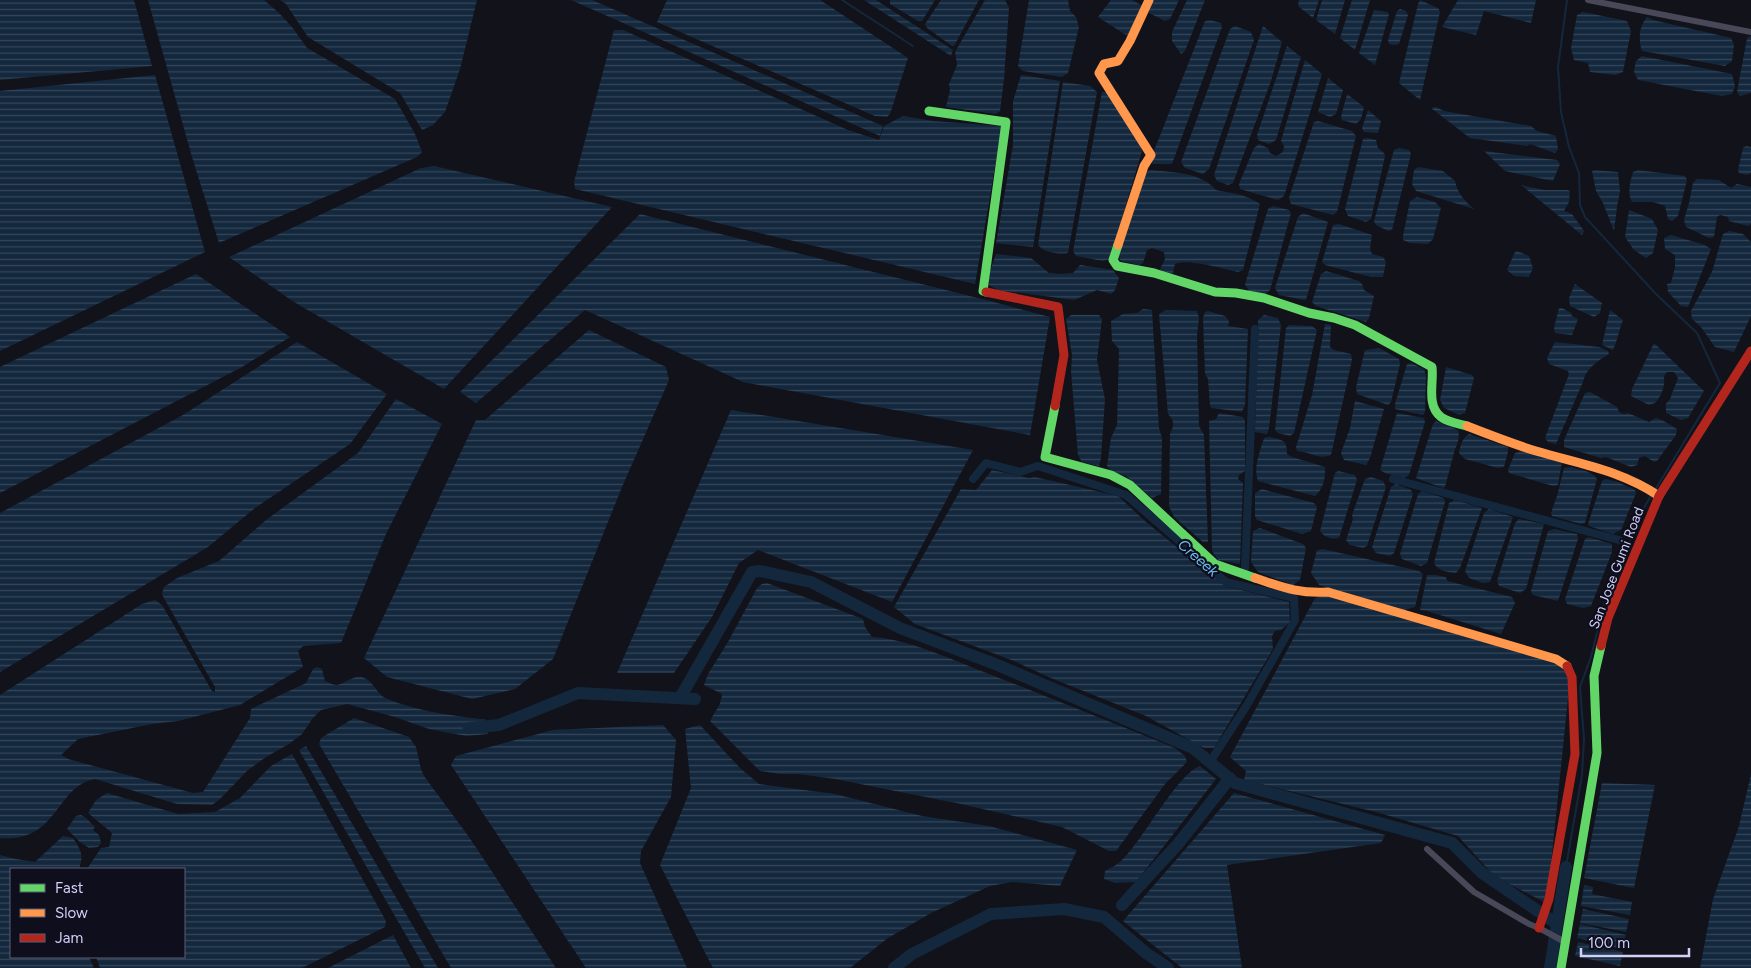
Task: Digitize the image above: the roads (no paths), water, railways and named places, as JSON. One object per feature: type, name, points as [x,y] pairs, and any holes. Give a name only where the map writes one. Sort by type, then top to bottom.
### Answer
[{"type":"street","points":[[1148,0],[1130,41],[1118,61],[1104,64],[1099,73],[1150,155],[1144,166],[1114,260],[1117,266],[1154,273],[1216,292],[1264,298],[1355,326],[1432,367],[1434,377],[1432,400],[1434,407],[1441,417],[1521,447],[1616,473],[1655,493]]},
{"type":"street","points":[[1588,0],[1751,32]]},
{"type":"street","points":[[929,111],[1006,122],[983,291],[1058,307],[1064,355],[1045,457],[1111,476],[1130,485],[1191,544],[1215,564],[1287,589],[1309,593],[1328,592],[1501,642],[1556,659],[1566,664],[1572,677],[1575,754],[1549,899],[1539,928]]},
{"type":"street","name":"San Jose Gumi Road","points":[[1561,968],[1597,753],[1594,676],[1608,618],[1655,493],[1751,351]]},
{"type":"street","points":[[1427,849],[1474,892],[1529,924],[1565,942]]},
{"type":"water","points":[[0,0],[134,0],[152,66],[0,80]]},
{"type":"water","points":[[148,0],[264,0],[292,27],[307,48],[395,99],[415,134],[422,152],[417,157],[219,243],[192,157]]},
{"type":"water","points":[[280,0],[477,0],[460,69],[445,112],[433,125],[422,130],[400,93],[308,37],[286,4]]},
{"type":"water","points":[[571,0],[592,0],[883,126],[880,136]]},
{"type":"water","points":[[667,0],[820,0],[908,58],[890,114],[887,117],[875,116],[657,22]]},
{"type":"water","points":[[864,0],[876,0],[953,50],[951,56]]},
{"type":"water","points":[[890,0],[935,0],[922,21],[918,21],[890,4]]},
{"type":"water","points":[[941,0],[979,0],[954,46],[927,28],[925,24]]},
{"type":"water","points":[[985,0],[1005,0],[1009,8],[1004,79],[1000,111],[996,114],[946,107],[950,90],[949,84],[957,65],[955,52]]},
{"type":"water","points":[[1029,0],[1068,0],[1070,11],[1076,17],[1079,27],[1068,73],[1062,77],[1023,71],[1018,66]]},
{"type":"water","points":[[1111,0],[1132,0],[1143,6],[1129,34],[1126,35],[1098,17]]},
{"type":"water","points":[[1150,0],[1179,0],[1170,19],[1165,21],[1149,13],[1147,8]]},
{"type":"water","points":[[1187,0],[1205,0],[1185,51],[1181,54],[1172,41],[1172,32]]},
{"type":"water","points":[[1299,0],[1319,0],[1313,18],[1298,6]]},
{"type":"water","points":[[1322,0],[1345,0],[1335,34],[1316,20]]},
{"type":"water","points":[[1352,0],[1370,0],[1355,50],[1340,38]]},
{"type":"water","points":[[1420,0],[1438,8],[1440,12],[1420,100],[1399,83]]},
{"type":"water","points":[[1458,0],[1536,0],[1531,23],[1484,11],[1476,35],[1442,27]]},
{"type":"water","points":[[1400,9],[1406,11],[1408,15],[1399,44],[1389,44],[1388,40],[1397,11]]},
{"type":"water","points":[[1374,10],[1389,14],[1375,65],[1359,53]]},
{"type":"water","points":[[1583,12],[1627,21],[1631,31],[1623,72],[1615,75],[1590,72],[1588,63],[1574,60],[1571,48],[1577,15]]},
{"type":"water","points":[[1647,17],[1731,38],[1734,45],[1732,61],[1725,66],[1642,51],[1640,33]]},
{"type":"water","points":[[1210,20],[1221,23],[1222,27],[1172,164],[1153,164],[1150,161],[1205,21]]},
{"type":"water","points":[[1235,26],[1251,32],[1254,40],[1209,169],[1203,174],[1185,168],[1181,162],[1230,29]]},
{"type":"water","points":[[1263,26],[1282,42],[1271,81],[1233,183],[1228,185],[1217,181],[1214,175]]},
{"type":"water","points":[[614,30],[623,30],[848,130],[879,140],[884,126],[903,116],[933,121],[1002,126],[975,284],[575,189],[574,182]]},
{"type":"water","points":[[1751,36],[1751,93],[1740,96],[1737,92],[1747,38]]},
{"type":"water","points":[[1287,46],[1301,57],[1276,140],[1269,144],[1258,140],[1257,135]]},
{"type":"water","points":[[1642,56],[1732,74],[1735,86],[1732,94],[1722,96],[1638,80],[1634,72],[1636,61]]},
{"type":"water","points":[[1305,60],[1322,74],[1284,196],[1278,200],[1240,189],[1239,184],[1254,148],[1259,144],[1268,148],[1270,153],[1276,156],[1283,152],[1284,146],[1281,141]]},
{"type":"water","points":[[155,75],[205,252],[0,351],[0,91]]},
{"type":"water","points":[[1021,75],[1060,81],[1033,247],[996,243],[1013,145],[1013,101]]},
{"type":"water","points":[[1328,78],[1343,90],[1336,114],[1330,117],[1318,112]]},
{"type":"water","points":[[1063,82],[1090,86],[1097,92],[1068,253],[1061,254],[1048,251],[1038,245]]},
{"type":"water","points":[[1102,92],[1107,92],[1139,143],[1142,151],[1110,259],[1103,261],[1076,256],[1073,251]]},
{"type":"water","points":[[1347,94],[1364,107],[1361,119],[1356,124],[1342,120],[1341,117]]},
{"type":"water","points":[[1436,107],[1444,111],[1531,126],[1537,131],[1556,136],[1558,149],[1555,153],[1530,144],[1527,146],[1470,138],[1431,108]]},
{"type":"water","points":[[1368,110],[1381,121],[1378,133],[1364,132],[1362,128]]},
{"type":"water","points":[[1318,121],[1352,131],[1356,136],[1337,212],[1333,215],[1291,204],[1289,198],[1314,122]]},
{"type":"water","points":[[1363,139],[1376,140],[1378,148],[1385,156],[1371,219],[1366,222],[1348,216],[1345,209]]},
{"type":"water","points":[[1746,146],[1751,147],[1751,173],[1747,175],[1739,173],[1738,170],[1743,148]]},
{"type":"water","points":[[1399,148],[1409,150],[1411,154],[1392,230],[1388,231],[1376,225],[1374,221],[1394,150]]},
{"type":"water","points":[[1484,151],[1557,160],[1560,164],[1553,181],[1505,171]]},
{"type":"water","points":[[434,166],[612,207],[444,389],[294,302],[229,257],[421,168]]},
{"type":"water","points":[[1418,167],[1443,171],[1455,181],[1462,197],[1474,209],[1416,191],[1412,184],[1414,170]]},
{"type":"water","points":[[1150,170],[1176,172],[1194,176],[1210,184],[1216,190],[1244,196],[1260,204],[1243,270],[1238,272],[1180,262],[1175,264],[1173,273],[1170,275],[1161,272],[1160,269],[1165,259],[1164,252],[1152,248],[1147,250],[1143,263],[1139,265],[1121,261],[1118,257],[1143,174]]},
{"type":"water","points":[[1638,170],[1685,176],[1687,180],[1678,216],[1672,221],[1668,219],[1665,206],[1653,202],[1632,202],[1629,191],[1630,184],[1633,172]]},
{"type":"water","points":[[1592,171],[1618,172],[1620,191],[1614,231],[1596,191]]},
{"type":"water","points":[[1697,179],[1719,180],[1731,188],[1737,184],[1751,187],[1751,224],[1748,226],[1729,221],[1728,217],[1720,215],[1717,217],[1714,237],[1709,238],[1686,227],[1684,220],[1693,183]]},
{"type":"water","points":[[1521,185],[1544,190],[1570,191],[1569,202],[1564,211],[1572,214],[1584,231],[1582,235]]},
{"type":"water","points":[[1417,197],[1435,202],[1441,208],[1433,239],[1428,244],[1410,243],[1403,240],[1410,201]]},
{"type":"water","points":[[1273,206],[1289,210],[1291,213],[1270,290],[1265,294],[1249,291],[1245,284],[1268,209]]},
{"type":"water","points":[[1629,210],[1652,219],[1658,230],[1653,253],[1646,258],[1634,250],[1625,237]]},
{"type":"water","points":[[1303,213],[1328,222],[1306,300],[1279,295],[1275,288],[1298,217]]},
{"type":"water","points":[[640,214],[1050,317],[1030,435],[743,382],[585,310],[476,403],[460,392]]},
{"type":"water","points":[[1339,224],[1372,235],[1370,249],[1372,254],[1383,257],[1386,262],[1383,277],[1371,277],[1325,265],[1322,262],[1333,225]]},
{"type":"water","points":[[1729,231],[1743,234],[1751,242],[1751,316],[1734,352],[1715,347],[1701,327],[1692,319],[1691,311],[1712,272],[1723,234]]},
{"type":"water","points":[[1671,235],[1705,245],[1711,249],[1688,307],[1681,306],[1668,292],[1667,284],[1671,283],[1675,267],[1675,255],[1665,249],[1664,238]]},
{"type":"water","points":[[1517,251],[1529,256],[1533,268],[1529,277],[1514,276],[1507,270]]},
{"type":"water","points":[[996,254],[1031,258],[1049,273],[1073,273],[1080,265],[1113,270],[1119,278],[1115,290],[1111,294],[1097,290],[1074,300],[998,290],[989,285],[990,271]]},
{"type":"water","points":[[1326,271],[1359,281],[1364,290],[1374,296],[1369,318],[1366,322],[1316,306],[1312,302],[1321,274]]},
{"type":"water","points":[[196,274],[290,337],[242,367],[0,493],[0,367]]},
{"type":"water","points":[[1575,284],[1602,303],[1600,313],[1594,317],[1570,306],[1569,298]]},
{"type":"water","points":[[1559,308],[1571,313],[1572,316],[1578,319],[1572,335],[1555,333],[1554,328]]},
{"type":"water","points":[[1143,309],[1152,310],[1159,428],[1162,438],[1161,494],[1152,498],[1126,476],[1111,471],[1107,466],[1111,438],[1117,425],[1119,349],[1112,341],[1111,321],[1123,314],[1137,313]]},
{"type":"water","points":[[1166,310],[1197,311],[1199,318],[1197,335],[1199,426],[1204,435],[1208,542],[1203,542],[1174,517],[1169,506],[1170,434],[1173,424],[1168,414],[1159,314]]},
{"type":"water","points":[[1610,310],[1623,320],[1613,350],[1602,345]]},
{"type":"water","points":[[1208,311],[1225,316],[1229,321],[1228,326],[1248,329],[1245,405],[1242,412],[1212,408],[1210,406],[1208,379],[1205,374],[1203,318],[1205,312]]},
{"type":"water","points":[[1071,315],[1099,315],[1102,319],[1097,360],[1105,399],[1099,466],[1082,462],[1078,455],[1071,371],[1072,355],[1066,319]]},
{"type":"water","points":[[1264,315],[1278,318],[1281,325],[1267,434],[1255,432],[1258,320]]},
{"type":"water","points":[[1325,324],[1331,325],[1330,347],[1334,350],[1351,354],[1352,360],[1331,455],[1322,457],[1297,451],[1296,447],[1312,395]]},
{"type":"water","points":[[1289,325],[1312,326],[1317,330],[1294,433],[1290,436],[1278,433],[1275,430],[1286,328]]},
{"type":"water","points":[[589,330],[666,367],[669,380],[622,487],[553,659],[515,689],[472,699],[387,677],[364,658],[476,420],[485,420]]},
{"type":"water","points":[[297,342],[387,394],[350,444],[255,508],[208,547],[0,672],[0,513],[183,415]]},
{"type":"water","points":[[1555,342],[1599,347],[1608,351],[1609,354],[1593,365],[1587,373],[1556,444],[1548,442],[1545,438],[1569,374],[1568,371],[1549,364],[1547,358]]},
{"type":"water","points":[[1654,343],[1704,391],[1688,418],[1681,420],[1666,413],[1666,404],[1670,399],[1678,378],[1674,372],[1667,372],[1664,376],[1660,397],[1655,403],[1649,405],[1631,396],[1632,389]]},
{"type":"water","points":[[1379,348],[1399,359],[1400,364],[1391,402],[1388,405],[1357,394],[1356,387],[1365,350]]},
{"type":"water","points":[[1411,363],[1424,369],[1426,376],[1425,412],[1423,415],[1395,409],[1407,364]]},
{"type":"water","points":[[1446,367],[1472,375],[1474,378],[1465,413],[1459,415],[1444,408],[1440,400]]},
{"type":"water","points":[[1590,392],[1617,407],[1619,412],[1628,413],[1649,422],[1656,418],[1677,429],[1676,435],[1657,461],[1654,462],[1645,456],[1639,458],[1637,465],[1631,467],[1606,457],[1601,458],[1564,447],[1564,440],[1585,393]]},
{"type":"water","points":[[396,399],[442,424],[386,534],[341,643],[303,646],[298,651],[303,667],[240,705],[178,721],[152,724],[78,739],[61,755],[68,759],[193,793],[203,792],[250,718],[251,709],[306,683],[313,669],[317,667],[322,669],[325,681],[333,685],[355,677],[362,677],[369,681],[385,698],[408,706],[432,712],[485,719],[488,734],[466,736],[429,729],[395,717],[347,704],[321,710],[302,734],[248,770],[212,805],[177,804],[95,779],[82,784],[72,792],[55,813],[34,832],[19,837],[0,838],[0,695],[142,604],[155,600],[162,605],[212,691],[215,692],[215,687],[162,594],[164,587],[177,578],[219,561],[266,520],[358,453]]},
{"type":"water","points":[[1355,401],[1384,409],[1370,458],[1366,465],[1344,460],[1341,453],[1350,428]]},
{"type":"water","points":[[731,410],[973,450],[892,602],[758,550],[739,563],[712,617],[674,673],[617,673]]},
{"type":"water","points":[[1219,413],[1243,417],[1245,421],[1245,471],[1239,475],[1238,479],[1243,483],[1240,564],[1218,560],[1212,551],[1209,421],[1216,419]]},
{"type":"water","points":[[1397,413],[1424,418],[1425,422],[1409,475],[1404,478],[1380,470]]},
{"type":"water","points":[[1436,421],[1459,432],[1458,442],[1445,487],[1443,488],[1416,478],[1433,424]]},
{"type":"water","points":[[1469,434],[1508,447],[1504,467],[1498,468],[1465,459],[1459,453],[1463,440]]},
{"type":"water","points":[[1269,437],[1283,441],[1286,445],[1287,454],[1292,457],[1325,467],[1323,483],[1315,496],[1258,481],[1256,470],[1258,460],[1264,438]]},
{"type":"water","points":[[1522,451],[1562,462],[1558,485],[1553,486],[1509,473],[1508,470],[1515,453]]},
{"type":"water","points":[[1571,467],[1589,472],[1597,479],[1585,523],[1581,524],[1552,516],[1551,513],[1564,468]]},
{"type":"water","points":[[992,470],[1029,478],[1035,477],[1118,496],[1146,522],[1225,586],[1289,602],[1290,622],[1281,630],[1275,631],[1272,636],[1273,649],[1214,748],[1204,748],[1146,716],[1014,661],[915,624],[894,607],[961,489],[976,490]]},
{"type":"water","points":[[1338,471],[1355,475],[1357,480],[1339,538],[1334,539],[1320,531],[1335,473]]},
{"type":"water","points":[[1371,477],[1383,481],[1386,487],[1367,546],[1363,548],[1350,545],[1346,540],[1353,519],[1352,515],[1365,479]]},
{"type":"water","points":[[1605,479],[1618,482],[1635,490],[1636,493],[1621,530],[1613,534],[1588,524],[1602,481]]},
{"type":"water","points":[[1396,484],[1411,490],[1413,494],[1394,553],[1390,556],[1376,553],[1372,547],[1391,487]]},
{"type":"water","points":[[1262,489],[1314,503],[1317,507],[1311,531],[1302,534],[1257,520],[1255,516],[1255,493]]},
{"type":"water","points":[[1422,491],[1444,498],[1445,502],[1427,563],[1421,566],[1402,559],[1400,554],[1418,494]]},
{"type":"water","points":[[1455,500],[1482,508],[1460,568],[1456,573],[1446,572],[1434,563],[1449,503]]},
{"type":"water","points":[[1489,509],[1513,517],[1490,582],[1483,583],[1469,578],[1465,571],[1484,513]]},
{"type":"water","points":[[1519,519],[1544,524],[1526,589],[1520,593],[1499,586],[1497,581],[1515,523]]},
{"type":"water","points":[[1260,528],[1303,544],[1306,548],[1300,580],[1293,585],[1258,572],[1251,562],[1253,531]]},
{"type":"water","points":[[1554,529],[1577,534],[1578,539],[1558,601],[1533,595],[1531,591],[1548,531]]},
{"type":"water","points":[[1588,537],[1612,544],[1612,552],[1591,606],[1583,608],[1567,604],[1565,599],[1585,539]]},
{"type":"water","points":[[1323,549],[1419,571],[1423,574],[1415,607],[1403,610],[1319,585],[1311,573],[1317,550]]},
{"type":"water","points":[[1427,575],[1446,577],[1447,581],[1512,597],[1515,603],[1501,634],[1420,610]]},
{"type":"water","points":[[767,583],[863,619],[865,627],[872,637],[900,641],[929,650],[1175,748],[1185,756],[1187,762],[1165,784],[1116,851],[1109,851],[1062,827],[961,804],[835,779],[760,771],[710,721],[719,705],[722,694],[704,685],[708,674],[728,642],[757,588]]},
{"type":"water","points":[[1328,595],[1555,662],[1563,667],[1570,679],[1548,893],[1544,902],[1494,876],[1458,836],[1376,812],[1244,780],[1246,771],[1230,757],[1315,598]]},
{"type":"water","points":[[354,718],[409,737],[416,747],[424,776],[469,837],[556,968],[451,968],[319,744],[321,738]]},
{"type":"water","points":[[663,725],[676,740],[671,797],[641,851],[640,863],[687,968],[586,968],[451,765],[456,756],[553,730]]},
{"type":"water","points":[[700,725],[740,768],[759,784],[835,794],[922,816],[989,826],[1077,850],[1060,886],[1012,882],[990,886],[931,913],[888,938],[850,968],[713,968],[660,865],[691,788],[685,729]]},
{"type":"water","points":[[306,746],[438,968],[425,968],[299,750]]},
{"type":"water","points":[[292,754],[386,921],[385,927],[302,968],[100,968],[96,958],[185,958],[185,868],[88,868],[101,848],[109,847],[112,833],[88,813],[96,800],[107,793],[178,814],[215,812],[240,798],[271,766]]},
{"type":"water","points":[[1200,766],[1216,779],[1136,882],[1115,883],[1104,879],[1105,871],[1119,862],[1129,852],[1170,795],[1191,772]]},
{"type":"water","points":[[1751,774],[1751,968],[1700,968],[1713,899],[1739,826]]},
{"type":"water","points":[[1602,783],[1655,785],[1634,888],[1584,878]]},
{"type":"water","points":[[1234,793],[1385,835],[1381,843],[1227,865],[1242,968],[1182,968],[1123,921]]},
{"type":"water","points":[[81,815],[95,827],[93,830],[99,835],[101,843],[98,847],[89,848],[67,829],[76,816]]},
{"type":"water","points":[[63,836],[73,838],[80,850],[79,868],[10,868],[10,958],[89,958],[94,968],[0,968],[0,855],[35,862]]},
{"type":"water","points":[[1584,885],[1593,887],[1592,894],[1632,902],[1630,915],[1581,906]]},
{"type":"water","points":[[1583,909],[1629,919],[1626,932],[1580,923]]},
{"type":"water","points":[[1580,924],[1626,935],[1622,949],[1577,938]]},
{"type":"water","points":[[393,935],[411,968],[328,968]]},
{"type":"water","points":[[1578,942],[1623,952],[1620,966],[1575,956]]},
{"type":"waterway","points":[[842,0],[913,46]]},
{"type":"waterway","points":[[1567,0],[1558,67],[1561,112],[1569,147],[1579,173],[1580,205],[1585,217],[1656,294],[1697,333],[1720,383],[1655,490]]},
{"type":"waterway","points":[[1245,568],[1255,329]]},
{"type":"waterway","name":"Creeek","points":[[973,479],[986,463],[1020,472],[1038,466],[1126,495],[1226,582],[1294,598],[1295,620],[1247,705],[1210,762]]},
{"type":"waterway","points":[[1393,479],[1619,540]]},
{"type":"waterway","points":[[1566,867],[1582,775],[1584,739],[1580,687],[1591,657],[1606,596],[1652,494]]},
{"type":"waterway","points":[[680,698],[752,572],[760,571],[811,582],[900,628],[995,664],[1193,748],[1235,783],[1452,843],[1482,873],[1557,924]]},
{"type":"waterway","points":[[469,728],[499,725],[578,693],[695,699]]},
{"type":"waterway","points":[[1122,905],[1178,844],[1230,778]]},
{"type":"waterway","points":[[1550,968],[1566,867]]},
{"type":"waterway","points":[[894,968],[912,954],[991,914],[1064,909],[1104,917],[1146,953],[1168,968]]}]
